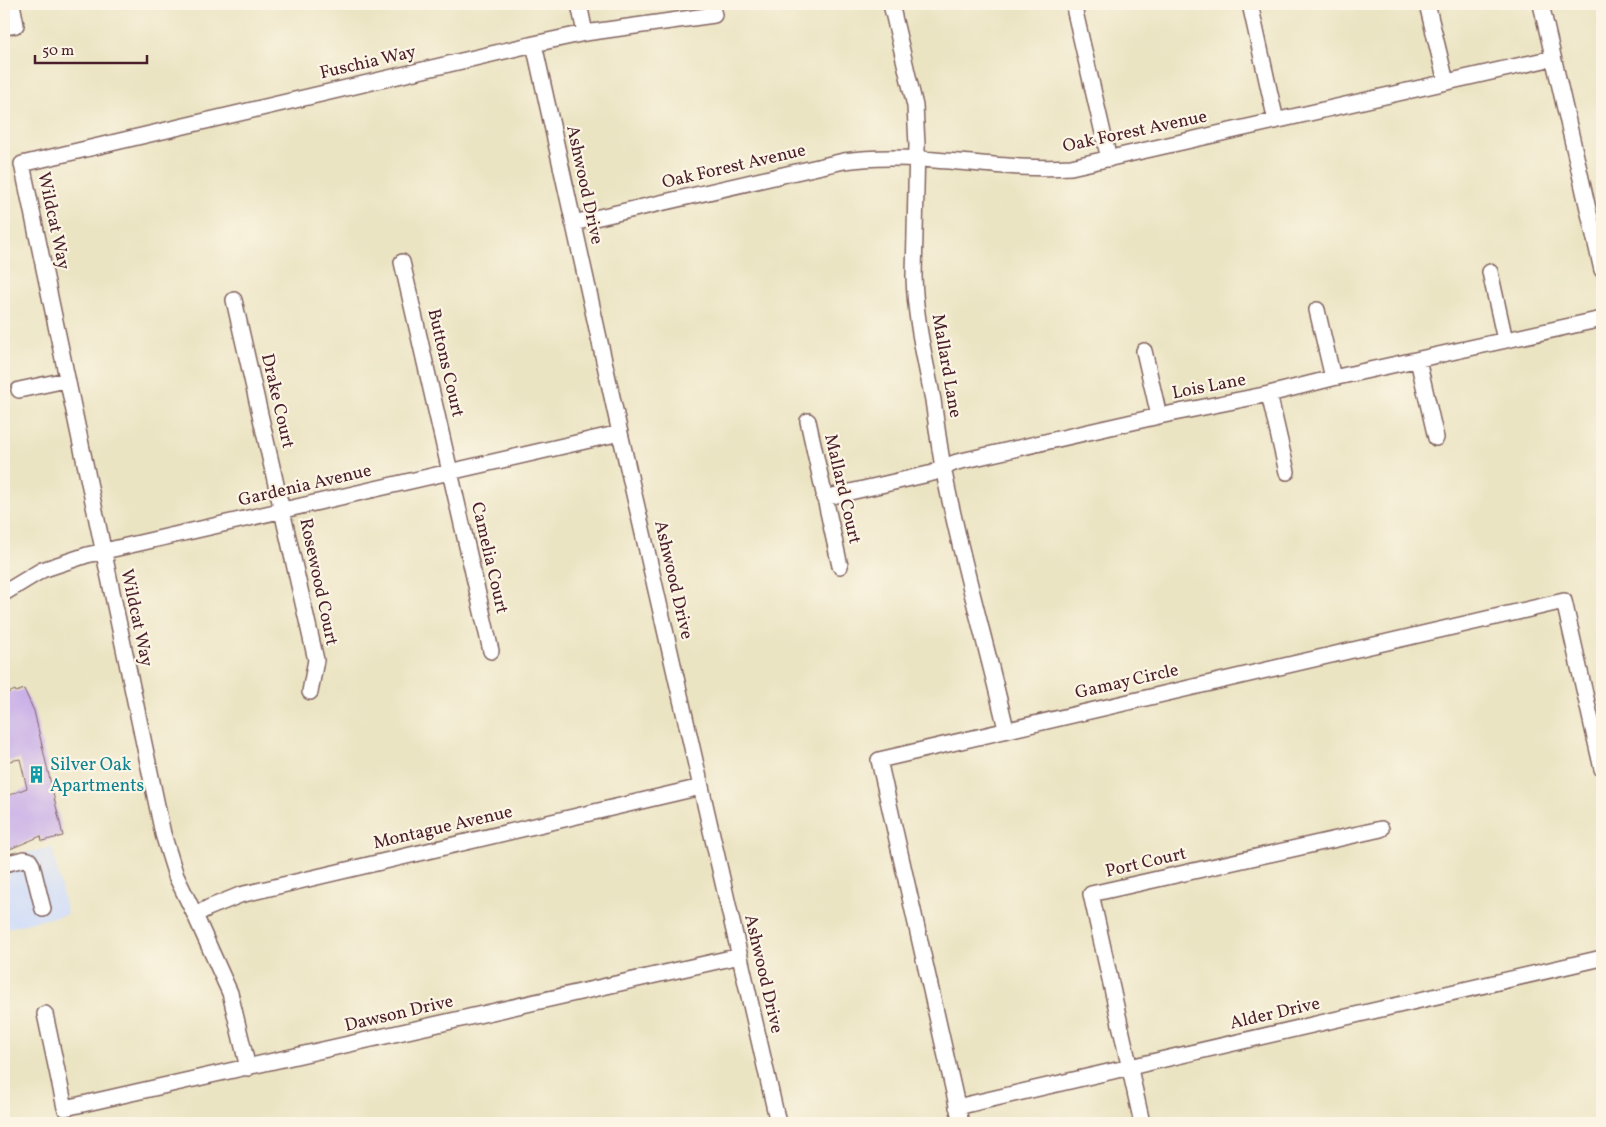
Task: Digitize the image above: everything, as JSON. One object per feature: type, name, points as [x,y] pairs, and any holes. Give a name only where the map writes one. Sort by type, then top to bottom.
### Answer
[{"type":"street","points":[[4,27],[16,24],[12,4]]},
{"type":"street","points":[[579,4],[585,33]]},
{"type":"street","name":"Fuschia Way","points":[[22,164],[585,33],[714,15],[711,4]]},
{"type":"street","name":"Mallard Lane","points":[[891,4],[915,106],[917,159],[914,223],[914,293],[943,467],[979,626],[996,684],[1006,729]]},
{"type":"street","points":[[1250,4],[1276,121]]},
{"type":"street","points":[[1427,4],[1446,82]]},
{"type":"street","points":[[1540,4],[1602,270]]},
{"type":"street","points":[[1075,12],[1109,159]]},
{"type":"street","name":"Ashwood Drive","points":[[534,44],[620,433],[778,1123]]},
{"type":"street","name":"Oak Forest Avenue","points":[[573,223],[844,161],[887,157],[1053,168],[1071,167],[1553,58]]},
{"type":"street","name":"Wildcat Way","points":[[22,164],[163,834],[176,876],[230,993],[248,1068]]},
{"type":"street","name":"Buttons Court","points":[[402,262],[450,473]]},
{"type":"street","points":[[1490,272],[1505,340]]},
{"type":"street","name":"Drake Court","points":[[234,300],[283,510]]},
{"type":"street","points":[[1317,310],[1333,378]]},
{"type":"street","name":"Lois Lane","points":[[824,498],[933,472],[957,462],[1602,319]]},
{"type":"street","points":[[1144,351],[1159,416]]},
{"type":"street","points":[[1418,360],[1436,438]]},
{"type":"street","points":[[19,390],[66,380]]},
{"type":"street","points":[[1269,394],[1287,472]]},
{"type":"street","name":"Mallard Court","points":[[808,421],[840,566]]},
{"type":"street","name":"Gardenia Avenue","points":[[4,593],[42,570],[102,551],[620,433]]},
{"type":"street","name":"Camelia Court","points":[[450,473],[491,650]]},
{"type":"street","name":"Rosewood Court","points":[[283,510],[316,660],[310,692]]},
{"type":"street","name":"Gamay Circle","points":[[957,1107],[879,760],[1564,601],[1602,769]]},
{"type":"street","name":"Montague Avenue","points":[[195,915],[240,895],[701,788]]},
{"type":"street","name":"Port Court","points":[[1130,1066],[1091,894],[1381,828]]},
{"type":"street","points":[[4,864],[24,859],[29,860],[32,864],[43,909]]},
{"type":"street","name":"Dawson Drive","points":[[45,1014],[66,1108],[740,956]]},
{"type":"street","name":"Alder Drive","points":[[957,1107],[1602,958]]},
{"type":"street","points":[[1130,1066],[1142,1123]]},
{"type":"street","points":[[957,1107],[961,1123]]},
{"type":"shaded area","points":[[52,847],[67,914],[4,929],[4,858]]},
{"type":"building","name":"Silver Oak Apartments","points":[[24,689],[34,711],[63,836],[42,841],[41,836],[10,849],[8,844],[4,846],[4,797],[27,788],[20,759],[4,762],[4,695],[15,690],[16,692]]},
{"type":"place","name":"Silver Oak Apartments","points":[[36,775]]}]
